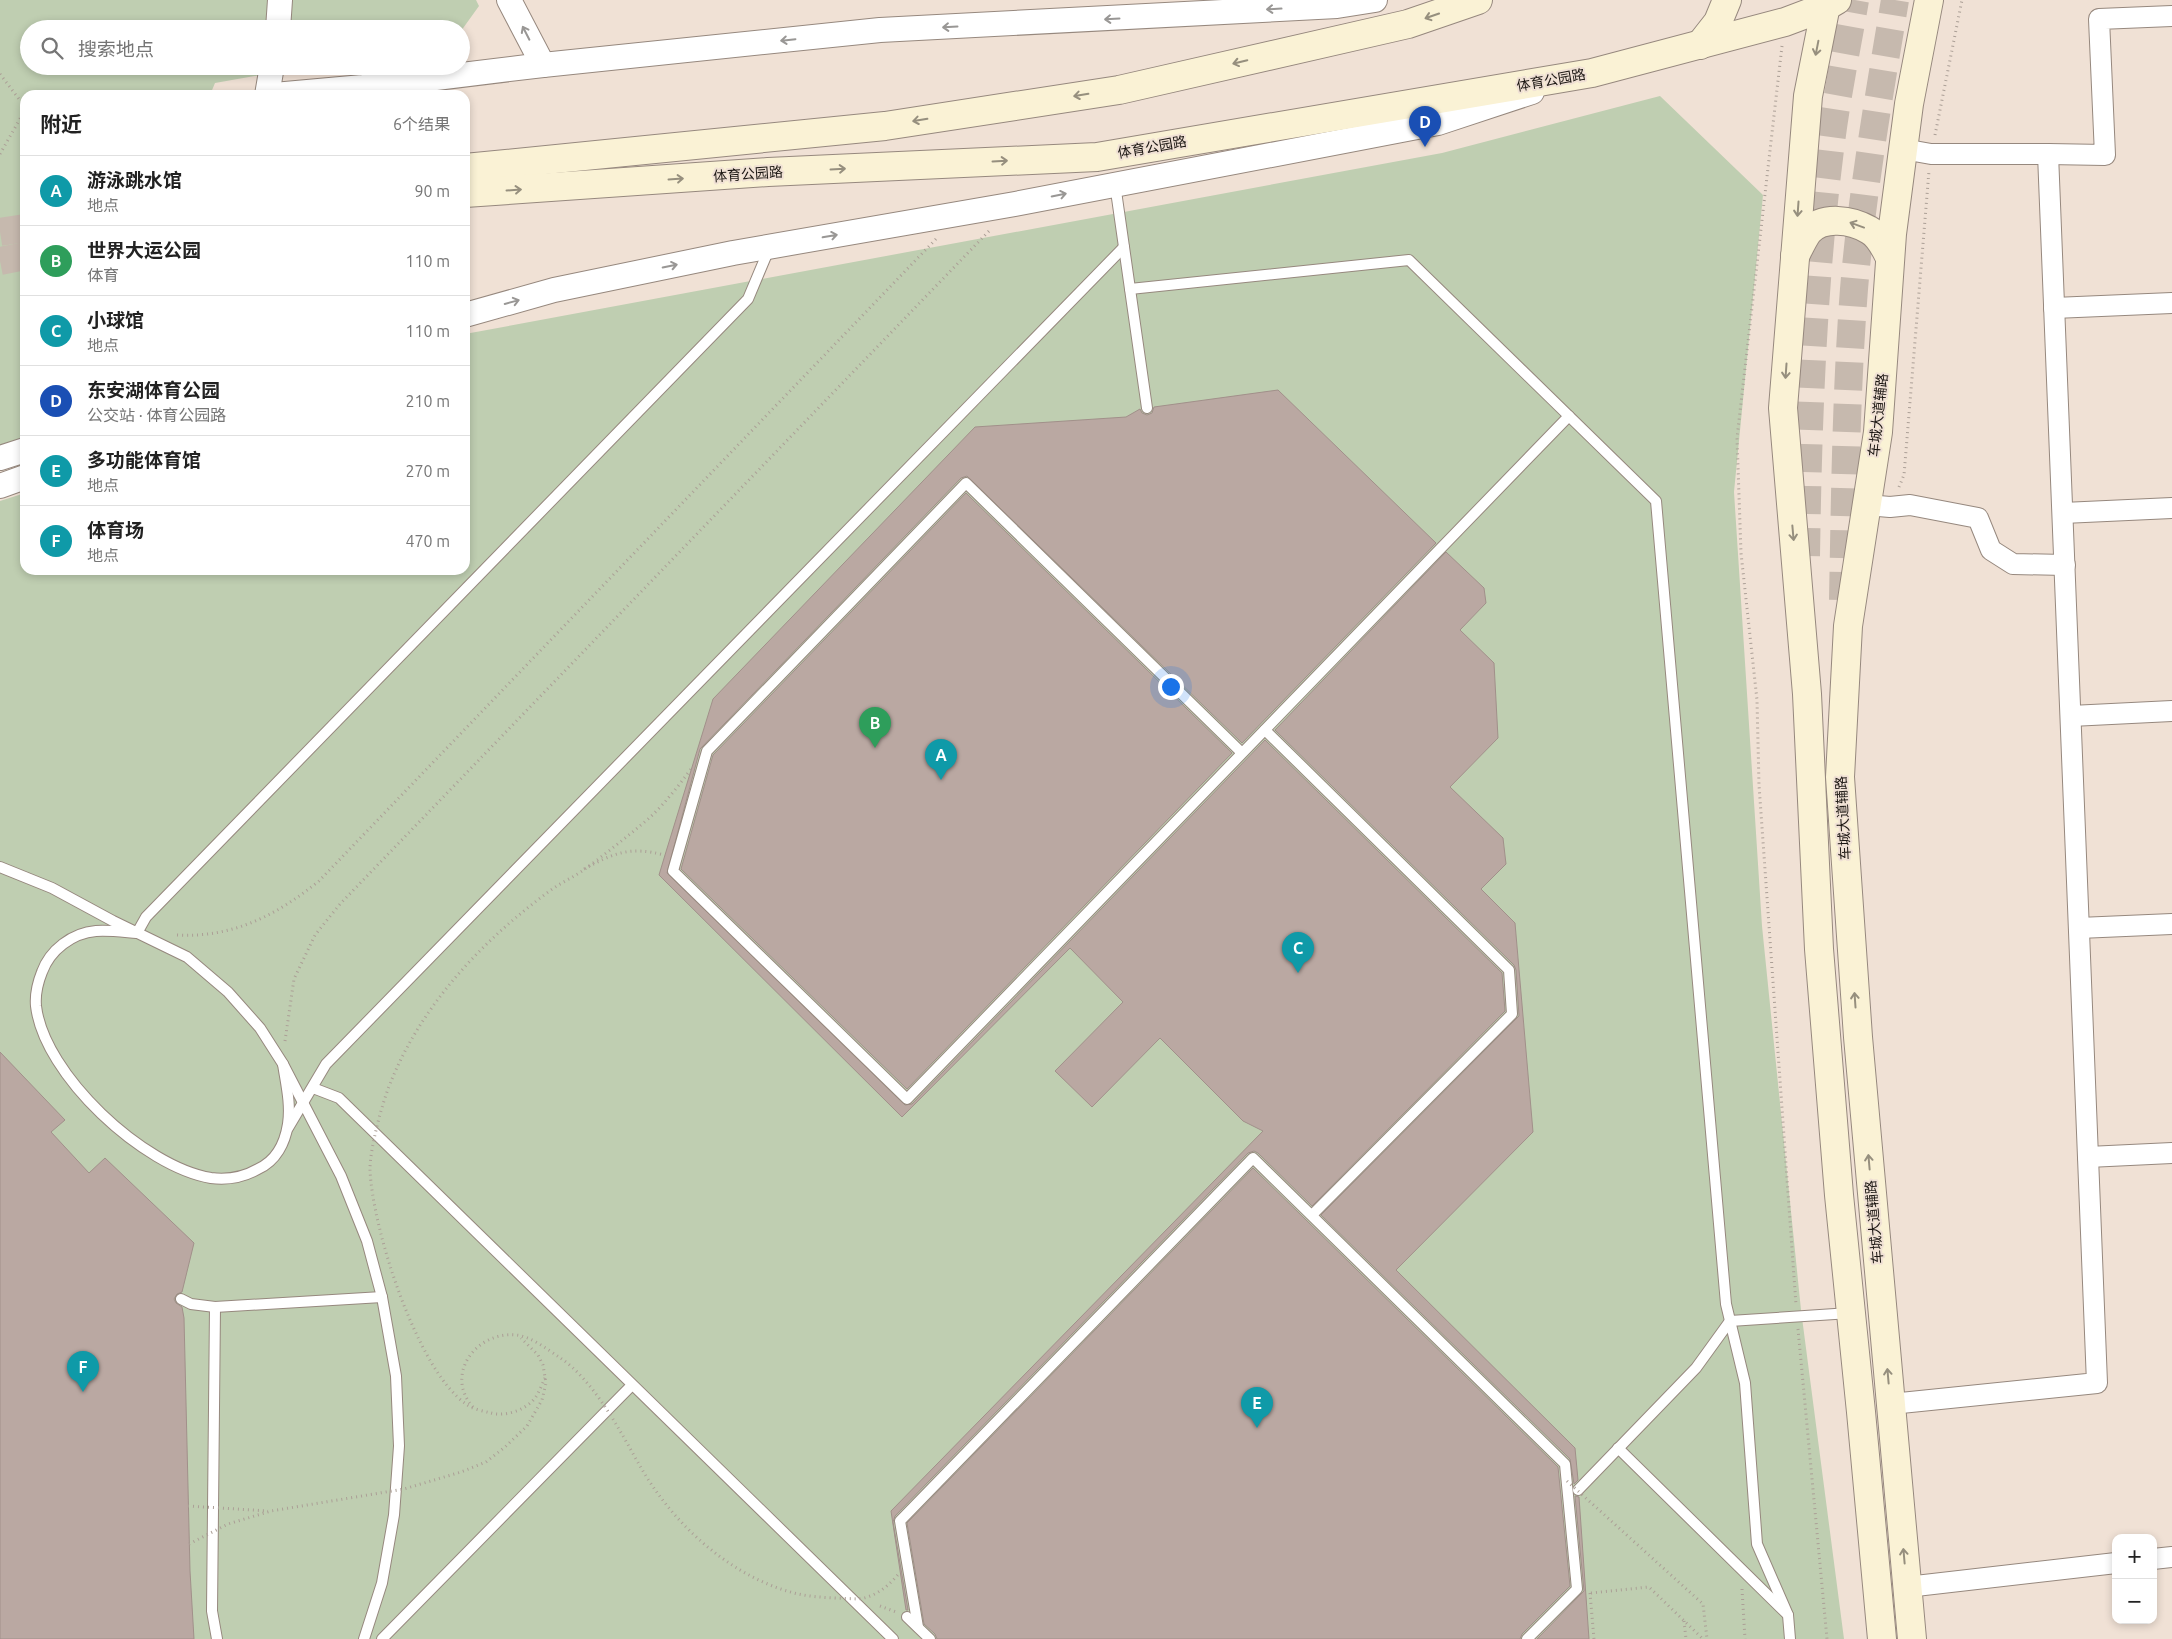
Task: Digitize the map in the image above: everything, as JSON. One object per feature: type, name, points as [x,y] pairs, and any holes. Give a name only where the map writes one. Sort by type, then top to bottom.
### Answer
[{"type":"main road","points":[[470,168],[885,126],[1120,90],[1408,24],[1478,0]]},
{"type":"main road","points":[[1700,44],[1718,22],[1727,0]]},
{"type":"main road","name":"车城大道辅路","points":[[1912,1639],[1858,1037],[1840,777],[1848,626],[1878,506],[1878,432],[1890,258],[1903,150],[1929,0]]},
{"type":"main road","points":[[1830,2],[1808,96],[1783,408],[1807,694],[1819,949],[1839,1195],[1882,1639]]},
{"type":"main road","name":"体育公园路","points":[[470,193],[768,172],[1097,157],[1592,73],[1785,22],[1830,2]]},
{"type":"main road","points":[[1794,256],[1809,231],[1827,222],[1840,220],[1870,230],[1881,241],[1890,258]]},
{"type":"street","points":[[279,20],[280,0]]},
{"type":"street","points":[[509,0],[543,65]]},
{"type":"street","points":[[362,90],[543,65],[880,30],[1139,8],[1337,6],[1375,0]]},
{"type":"street","points":[[1903,150],[1931,154],[2104,155],[2098,19],[2172,16]]},
{"type":"street","points":[[470,314],[554,290],[770,246],[1015,204],[1438,123],[1592,73]]},
{"type":"street","points":[[268,90],[270,75]]},
{"type":"street","points":[[1891,1404],[2097,1383],[2048,154]]},
{"type":"street","points":[[2054,308],[2172,303]]},
{"type":"street","points":[[0,458],[20,452]]},
{"type":"street","points":[[0,486],[20,479]]},
{"type":"street","points":[[1878,506],[1910,505],[1978,518],[1991,550],[2012,564],[2065,565]]},
{"type":"street","points":[[2063,513],[2172,508]]},
{"type":"street","points":[[2071,716],[2172,711]]},
{"type":"street","points":[[2079,928],[2172,924]]},
{"type":"street","points":[[2088,1157],[2172,1153]]},
{"type":"street","points":[[2157,1559],[2172,1557]]},
{"type":"street","points":[[1907,1587],[2112,1563]]},
{"type":"lane","points":[[1115,184],[1147,408]]},
{"type":"lane","points":[[137,933],[146,916],[748,299],[770,246]]},
{"type":"lane","points":[[285,1133],[326,1064],[1124,248]]},
{"type":"lane","points":[[1130,289],[1409,260],[1656,501],[1726,1304],[1745,1382],[1756,1544],[1788,1615],[1790,1639]]},
{"type":"lane","points":[[1242,753],[966,484],[707,751],[673,871],[907,1099],[1569,416]]},
{"type":"lane","points":[[1265,730],[1509,970],[1512,1014],[1312,1215]]},
{"type":"lane","points":[[0,868],[52,888],[187,957],[228,992],[260,1028],[283,1064],[341,1176],[367,1241],[382,1297],[396,1376],[399,1446],[393,1525],[382,1584],[364,1639]]},
{"type":"lane","points":[[137,933],[96,931],[79,935],[59,946],[45,962],[38,983],[36,1005],[44,1033],[60,1065],[88,1099],[120,1130],[151,1154],[179,1168],[211,1178],[230,1178],[249,1174],[267,1165],[280,1150],[285,1133],[289,1102],[283,1064]]},
{"type":"lane","points":[[312,1088],[339,1098],[893,1639]]},
{"type":"lane","points":[[285,1133],[300,1123],[307,1124],[317,1132]]},
{"type":"lane","points":[[918,1627],[900,1520],[1253,1158],[1565,1464],[1577,1588],[1527,1639]]},
{"type":"lane","points":[[181,1299],[191,1304],[215,1308],[382,1297]]},
{"type":"lane","points":[[215,1308],[212,1611],[217,1639]]},
{"type":"lane","points":[[1578,1490],[1696,1368],[1730,1321],[1851,1312]]},
{"type":"lane","points":[[382,1639],[632,1385]]},
{"type":"lane","points":[[1618,1448],[1788,1615]]},
{"type":"lane","points":[[907,1617],[930,1639]]},
{"type":"path","points":[[1878,506],[1904,475],[1931,154],[1962,0]]},
{"type":"path","points":[[1785,22],[1737,438],[1741,553],[1757,700],[1759,785],[1797,1316],[1827,1639]]},
{"type":"path","points":[[0,74],[20,102]]},
{"type":"path","points":[[0,154],[20,118]]},
{"type":"path","points":[[283,1064],[294,979],[315,936],[340,904],[1015,204]]},
{"type":"path","points":[[175,935],[194,936],[236,928],[265,918],[295,901],[319,881],[962,212]]},
{"type":"path","points":[[584,869],[642,824],[663,805],[692,769]]},
{"type":"path","points":[[546,1378],[535,1399],[522,1408],[498,1415],[466,1405],[447,1385],[430,1359],[394,1281],[373,1196],[370,1167],[379,1120],[391,1079],[428,1012],[482,948],[552,889],[612,854],[650,851],[665,855]]},
{"type":"path","points":[[474,1408],[466,1400],[462,1385],[461,1370],[470,1354],[481,1343],[492,1337],[516,1335],[538,1344],[562,1359],[580,1376],[613,1418],[662,1499],[685,1525],[735,1567],[769,1585],[799,1594],[858,1599],[867,1598],[879,1591],[891,1583],[900,1572]]},
{"type":"path","points":[[189,1544],[228,1524],[271,1511],[404,1489],[461,1472],[486,1462],[527,1426],[542,1400],[546,1378],[544,1365],[527,1343],[516,1335]]},
{"type":"path","points":[[1567,1481],[1702,1604],[1705,1639]]},
{"type":"path","points":[[188,1506],[271,1511]]},
{"type":"path","points":[[1741,1569],[1745,1639]]},
{"type":"path","points":[[1590,1593],[1649,1587],[1705,1639]]},
{"type":"path","points":[[1684,1621],[1686,1639]]},
{"type":"green space","points":[[0,0],[476,0],[479,6],[469,20],[20,20],[20,75],[261,75],[215,83],[212,90],[20,90],[20,440],[0,449]]},
{"type":"green space","points":[[1660,96],[1763,195],[1734,492],[1762,926],[1801,1310],[1844,1639],[0,1639],[0,501],[20,495],[20,575],[470,575],[470,333],[1442,153]]},
{"type":"building","points":[[1278,390],[1436,543],[1242,743],[967,476],[961,478],[700,749],[667,873],[905,1105],[912,1104],[1265,740],[1502,973],[1505,1011],[1312,1206],[1258,1153],[1254,1151],[1248,1153],[895,1516],[893,1522],[908,1610],[906,1610],[891,1511],[1263,1131],[1243,1121],[1160,1038],[1092,1107],[1055,1071],[1123,1002],[1070,948],[902,1117],[659,875],[665,855],[713,699],[975,427],[1126,417],[1140,409],[1142,413],[1147,415],[1152,413],[1154,407]]},
{"type":"building","points":[[966,493],[1232,753],[907,1089],[681,869],[713,755]]},
{"type":"building","points":[[1446,552],[1484,588],[1486,603],[1460,630],[1494,663],[1498,738],[1450,787],[1503,838],[1506,864],[1481,889],[1515,923],[1533,1132],[1396,1270],[1575,1448],[1578,1480],[1574,1484],[1570,1459],[1321,1215],[1519,1016],[1516,970],[1514,965],[1275,730]]},
{"type":"building","points":[[0,1052],[65,1120],[51,1132],[89,1173],[105,1158],[194,1243],[182,1292],[177,1294],[174,1299],[182,1307],[184,1318],[190,1571],[194,1639],[0,1639]]},
{"type":"building","points":[[1253,1168],[1558,1467],[1570,1586],[1522,1634],[1520,1639],[937,1639],[935,1634],[924,1624],[907,1523]]},
{"type":"building","points":[[1575,1496],[1579,1497],[1589,1639],[1537,1639],[1584,1591]]},
{"type":"tunnel","points":[[1806,556],[1812,349],[1820,245],[1833,124],[1855,0]]},
{"type":"tunnel","points":[[1843,600],[1851,328],[1857,253],[1866,180],[1895,0]]},
{"type":"tunnel","points":[[0,232],[20,229]]},
{"type":"tunnel","points":[[0,261],[20,257]]},
{"type":"place","name":"东安湖体育公园","points":[[1425,147]]},
{"type":"place","name":"世界大运公园","points":[[875,748]]},
{"type":"place","name":"游泳跳水馆","points":[[941,780]]},
{"type":"place","name":"小球馆","points":[[1298,973]]},
{"type":"place","name":"体育场","points":[[83,1392]]},
{"type":"place","name":"多功能体育馆","points":[[1257,1428]]}]
